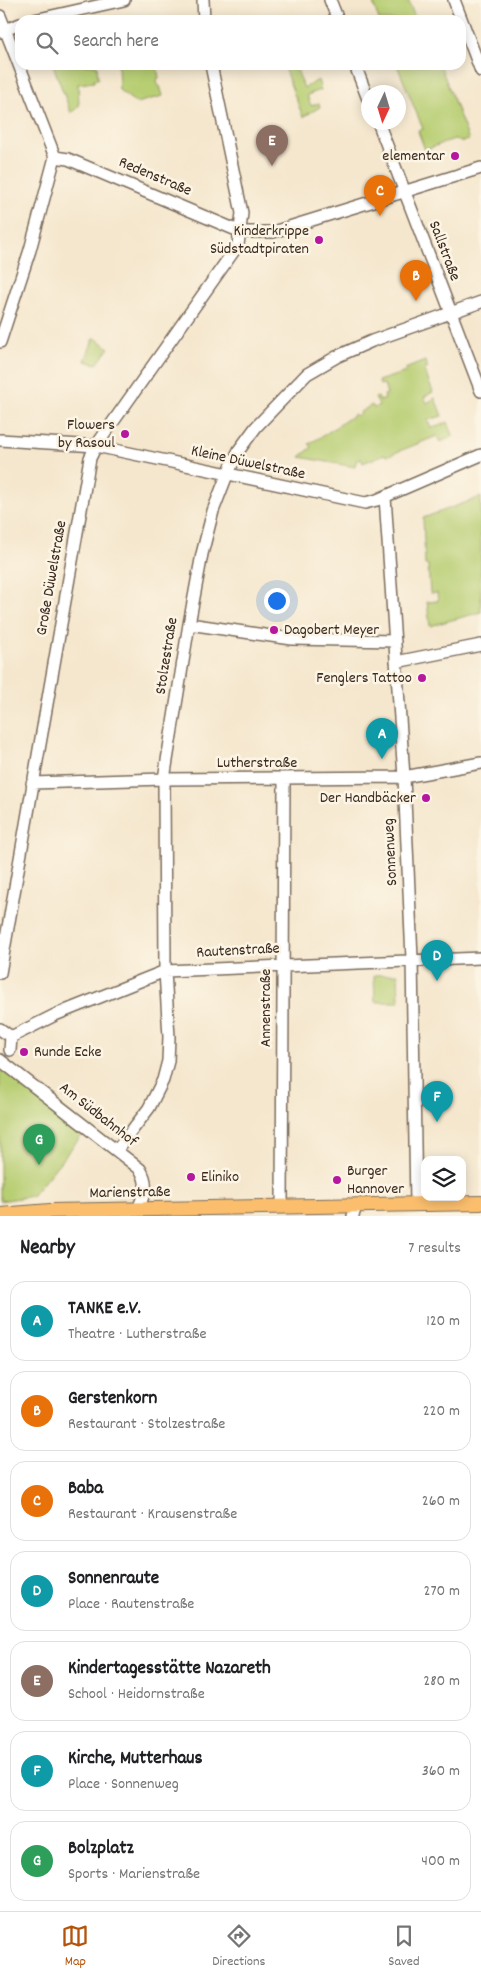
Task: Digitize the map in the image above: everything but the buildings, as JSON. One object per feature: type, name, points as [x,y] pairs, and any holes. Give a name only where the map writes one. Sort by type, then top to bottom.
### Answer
[{"type":"main road","name":"Marienstraße","points":[[0,1215],[50,1211],[282,1206],[354,1211],[416,1205],[481,1203]]},
{"type":"main road","name":"Marienstraße","points":[[0,1206],[50,1211]]},
{"type":"street","points":[[55,15],[112,1],[124,0]]},
{"type":"street","points":[[203,0],[204,15]]},
{"type":"street","points":[[330,0],[336,15]]},
{"type":"street","points":[[454,0],[460,15]]},
{"type":"street","points":[[0,16],[2,31],[15,62]]},
{"type":"street","points":[[2,31],[15,26]]},
{"type":"street","points":[[466,31],[481,70]]},
{"type":"street","points":[[0,342],[30,250],[55,157],[18,70]]},
{"type":"street","points":[[212,70],[242,213],[242,232],[256,234],[273,232],[481,168]]},
{"type":"street","points":[[357,70],[363,85]]},
{"type":"street","name":"Sallstraße","points":[[381,130],[481,391]]},
{"type":"street","name":"Redenstraße","points":[[55,157],[68,159],[242,232]]},
{"type":"street","name":"Große Düwelstraße","points":[[0,973],[90,458],[96,446],[238,246],[242,232]]},
{"type":"street","name":"Stolzestraße","points":[[117,1150],[149,1108],[163,1080],[168,1061],[169,1038],[165,971],[164,779],[188,624],[213,511],[227,475],[239,450],[256,427],[280,399],[307,374],[338,356],[372,340],[481,302]]},
{"type":"street","name":"Kleine Düwelstraße","points":[[0,440],[96,446],[365,503],[385,497],[481,455]]},
{"type":"street","name":"Sonnenweg","points":[[385,497],[404,777],[412,959],[416,1205]]},
{"type":"street","points":[[188,624],[292,639],[395,641]]},
{"type":"street","points":[[396,662],[481,645]]},
{"type":"street","name":"Lutherstraße","points":[[32,783],[164,779],[404,777],[481,763]]},
{"type":"street","name":"Annenstraße","points":[[282,1206],[284,779]]},
{"type":"street","name":"Rautenstraße","points":[[11,1037],[55,1016],[165,971],[412,959],[481,958]]},
{"type":"street","points":[[0,1030],[11,1037],[10,1050]]},
{"type":"street","name":"Am Südbahnhof","points":[[0,1060],[134,1164],[144,1175],[147,1189],[137,1210]]},
{"type":"green space","points":[[372,0],[408,0],[414,15],[377,15]]},
{"type":"green space","points":[[55,70],[97,70],[98,79],[94,79],[94,82],[78,84],[79,106],[71,113]]},
{"type":"green space","points":[[118,70],[158,70],[158,86],[160,86],[163,96],[136,103],[119,90]]},
{"type":"green space","points":[[285,70],[297,70],[304,88],[318,80],[321,90],[307,95],[311,106],[319,103],[320,107],[303,117]]},
{"type":"green space","points":[[399,70],[442,70],[469,140],[461,142],[454,139],[425,150],[418,131],[423,129]]},
{"type":"green space","points":[[94,337],[109,348],[97,364],[85,361]]},
{"type":"green space","points":[[425,361],[428,368],[424,370],[433,392],[424,397],[427,403],[435,398],[442,416],[428,420],[431,428],[448,422],[452,437],[440,442],[437,436],[387,456],[385,454],[363,463],[361,459],[356,461],[355,467],[300,457],[312,447],[309,444],[355,414],[357,416],[372,405],[374,408],[379,405],[375,398],[378,397],[380,401],[385,399],[384,395],[387,394],[384,384],[380,385],[378,381],[406,372],[405,369]]},
{"type":"green space","points":[[481,497],[481,612],[430,626],[427,602],[438,601],[437,593],[430,593],[428,565],[425,565],[423,518]]},
{"type":"green space","points":[[398,974],[399,1002],[375,1002],[374,975]]},
{"type":"green space","points":[[0,1060],[88,1128],[32,1196],[0,1201]]},
{"type":"place","name":"elementar","points":[[455,156]]},
{"type":"place","name":"Kindertagesstätte Nazareth","points":[[272,166]]},
{"type":"place","name":"Baba","points":[[380,216]]},
{"type":"place","name":"Kinderkrippe Südstadtpiraten","points":[[319,240]]},
{"type":"place","name":"Gerstenkorn","points":[[416,301]]},
{"type":"place","name":"Flowers by Rasoul","points":[[125,434]]},
{"type":"place","name":"Dagobert Meyer","points":[[274,630]]},
{"type":"place","name":"Fenglers Tattoo","points":[[422,678]]},
{"type":"place","name":"TANKE e.V.","points":[[382,759]]},
{"type":"place","name":"Der Handbäcker","points":[[426,798]]},
{"type":"place","name":"Sonnenraute","points":[[437,981]]},
{"type":"place","name":"Runde Ecke","points":[[24,1052]]},
{"type":"place","name":"Kirche, Mutterhaus","points":[[437,1122]]},
{"type":"place","name":"Bolzplatz","points":[[39,1165]]},
{"type":"place","name":"Eliniko","points":[[191,1177]]},
{"type":"place","name":"Burger Hannover","points":[[337,1180]]}]
